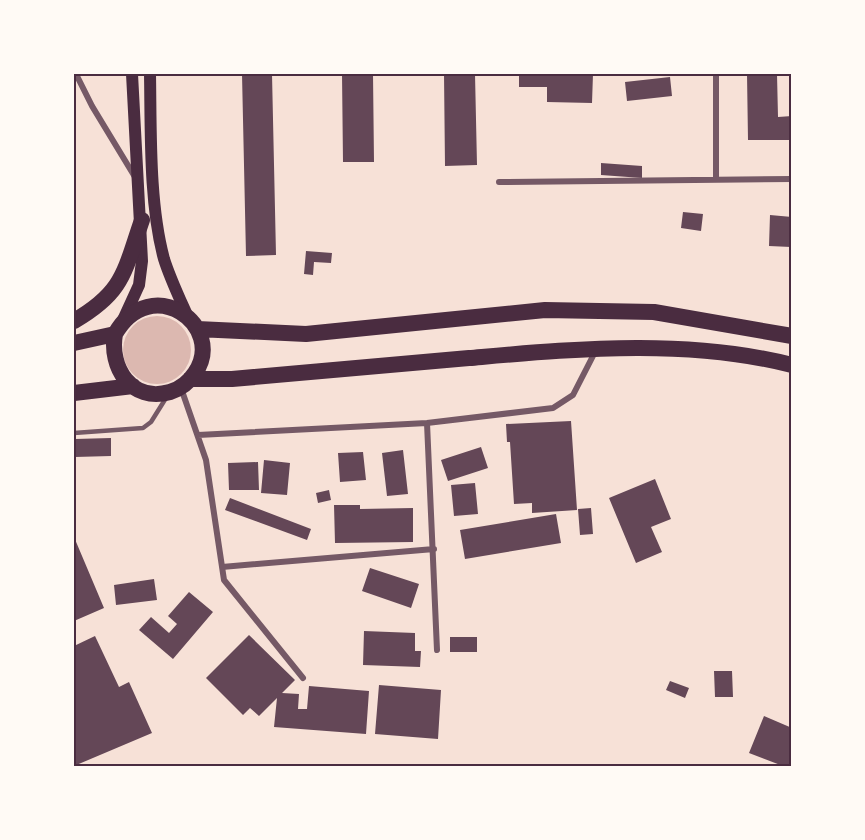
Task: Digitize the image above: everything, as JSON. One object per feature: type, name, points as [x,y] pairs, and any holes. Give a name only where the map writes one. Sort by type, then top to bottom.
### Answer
[{"type":"highway","points":[[74,321],[101,305],[116,288],[126,269],[142,220]]},
{"type":"highway","points":[[792,336],[654,312],[545,310],[306,334],[192,322],[162,305],[148,306],[134,312],[119,328],[113,348],[115,363],[122,376],[133,386],[156,394],[180,386],[232,379],[597,348],[663,348],[770,360],[792,365]]},
{"type":"highway","points":[[180,386],[198,368],[201,355],[192,322]]},
{"type":"highway","points":[[74,343],[119,328]]},
{"type":"highway","points":[[74,393],[133,386]]},
{"type":"main road","points":[[119,328],[130,309],[141,276],[142,220],[132,74]]},
{"type":"main road","points":[[150,74],[151,151],[159,232],[164,259],[192,322]]},
{"type":"street","points":[[76,74],[92,106],[140,185]]},
{"type":"street","points":[[716,74],[716,180]]},
{"type":"street","points":[[499,183],[792,179]]},
{"type":"street","points":[[198,435],[427,423],[553,408],[573,395],[597,348]]},
{"type":"street","points":[[180,386],[206,460],[224,580],[303,678]]},
{"type":"street","points":[[427,423],[437,650]]},
{"type":"street","points":[[222,567],[434,549]]},
{"type":"lane","points":[[74,433],[143,428],[151,422],[180,386]]},
{"type":"shaded area","points":[[157,316],[170,319],[181,326],[188,337],[191,350],[188,363],[181,374],[170,381],[157,384],[144,381],[133,374],[126,363],[123,350],[126,337],[133,326],[144,319]]},
{"type":"building","points":[[242,74],[272,74],[276,255],[246,256]]},
{"type":"building","points":[[342,74],[373,74],[374,162],[343,162]]},
{"type":"building","points":[[444,74],[475,74],[477,165],[445,166]]},
{"type":"building","points":[[519,74],[593,74],[592,103],[547,102],[547,87],[519,87]]},
{"type":"building","points":[[747,74],[777,74],[778,117],[792,116],[792,140],[748,140]]},
{"type":"building","points":[[670,77],[672,96],[627,101],[625,82]]},
{"type":"building","points":[[601,163],[642,166],[642,178],[601,175]]},
{"type":"building","points":[[683,212],[703,214],[701,231],[681,228]]},
{"type":"building","points":[[770,215],[792,217],[791,247],[769,246]]},
{"type":"building","points":[[306,251],[332,253],[331,263],[314,262],[313,275],[304,274]]},
{"type":"building","points":[[571,421],[577,510],[532,513],[532,503],[514,504],[510,442],[507,442],[506,424]]},
{"type":"building","points":[[111,438],[111,456],[75,457],[75,439]]},
{"type":"building","points":[[481,447],[488,468],[448,481],[441,460]]},
{"type":"building","points":[[403,450],[408,494],[387,496],[382,453]]},
{"type":"building","points":[[363,452],[366,480],[340,482],[338,453]]},
{"type":"building","points":[[264,460],[290,463],[287,495],[261,493]]},
{"type":"building","points":[[258,462],[259,490],[229,490],[228,463]]},
{"type":"building","points":[[655,479],[671,519],[651,527],[662,552],[636,563],[609,498]]},
{"type":"building","points":[[475,483],[478,514],[454,516],[451,485]]},
{"type":"building","points":[[329,490],[331,500],[318,503],[316,493]]},
{"type":"building","points":[[230,498],[311,529],[307,540],[225,510]]},
{"type":"building","points":[[334,505],[360,505],[360,509],[413,508],[413,542],[335,543]]},
{"type":"building","points":[[591,508],[593,534],[580,535],[578,509]]},
{"type":"building","points":[[556,514],[561,543],[465,559],[460,530]]},
{"type":"building","points":[[74,537],[104,608],[74,621]]},
{"type":"building","points":[[370,568],[419,584],[411,608],[362,591]]},
{"type":"building","points":[[154,579],[157,600],[116,605],[114,585]]},
{"type":"building","points":[[189,592],[213,612],[173,659],[139,630],[151,617],[169,633],[177,624],[168,616]]},
{"type":"building","points":[[364,631],[415,633],[415,651],[421,651],[420,667],[363,665]]},
{"type":"building","points":[[249,635],[295,680],[282,693],[299,694],[298,709],[307,709],[309,686],[369,691],[366,734],[274,727],[277,698],[259,716],[250,708],[243,715],[206,678]]},
{"type":"building","points":[[95,636],[119,687],[129,682],[152,733],[74,766],[74,646]]},
{"type":"building","points":[[450,637],[477,637],[477,652],[450,652]]},
{"type":"building","points":[[714,671],[732,671],[733,697],[715,697]]},
{"type":"building","points":[[670,681],[689,688],[685,698],[666,690]]},
{"type":"building","points":[[379,685],[441,690],[438,739],[375,734]]},
{"type":"building","points":[[764,716],[792,728],[792,766],[783,766],[749,753]]}]
